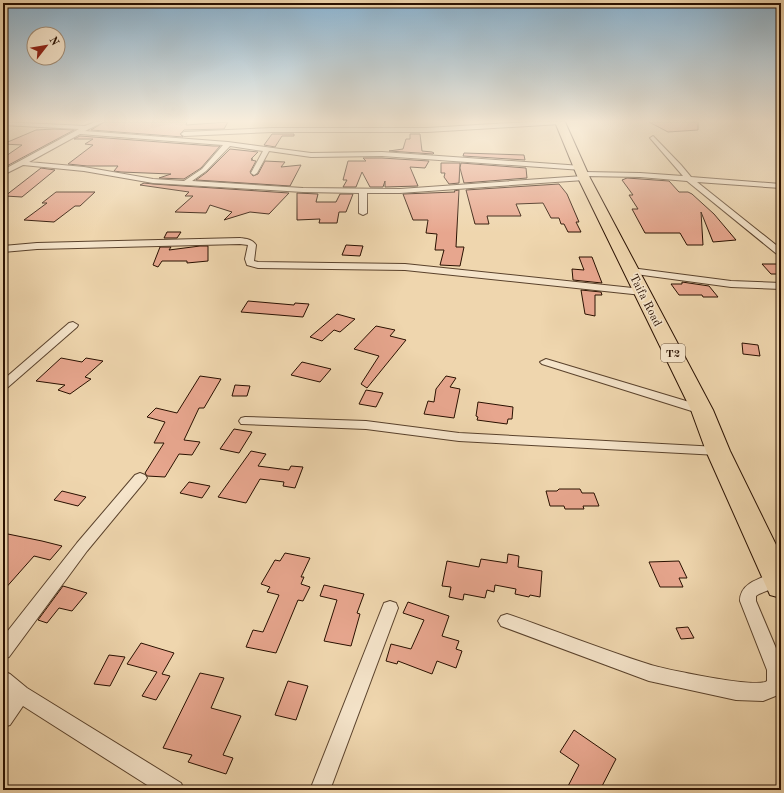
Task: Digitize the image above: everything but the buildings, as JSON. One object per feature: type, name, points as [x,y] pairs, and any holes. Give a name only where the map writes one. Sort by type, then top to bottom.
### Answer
[{"type":"highway","name":"Taifa Road","points":[[577,159],[631,271],[702,410],[718,451],[777,570]]},
{"type":"street","points":[[3,173],[29,159]]},
{"type":"street","points":[[185,183],[204,170],[214,159]]},
{"type":"street","points":[[254,173],[262,159]]},
{"type":"street","points":[[435,159],[583,173],[688,178],[781,186]]},
{"type":"street","points":[[673,159],[688,178],[781,253]]},
{"type":"street","points":[[3,166],[18,165],[84,169],[153,181],[303,190],[400,191],[583,173]]},
{"type":"street","points":[[363,190],[363,213]]},
{"type":"street","points":[[3,249],[45,246],[240,241],[249,242],[252,245],[249,259],[250,263],[258,265],[405,267],[642,292]]},
{"type":"street","points":[[631,271],[731,284],[781,286]]},
{"type":"street","points":[[3,386],[74,325]]},
{"type":"street","points":[[546,362],[702,410]]},
{"type":"street","points":[[246,421],[366,425],[459,437],[718,451]]},
{"type":"street","points":[[3,651],[82,547],[140,478]]},
{"type":"street","points":[[507,621],[649,673],[736,690],[763,692],[771,690],[776,684],[776,670],[748,601],[748,594],[777,570]]},
{"type":"street","points":[[320,790],[390,608]]},
{"type":"street","points":[[3,680],[20,694],[174,790]]},
{"type":"street","points":[[3,718],[20,694]]}]
